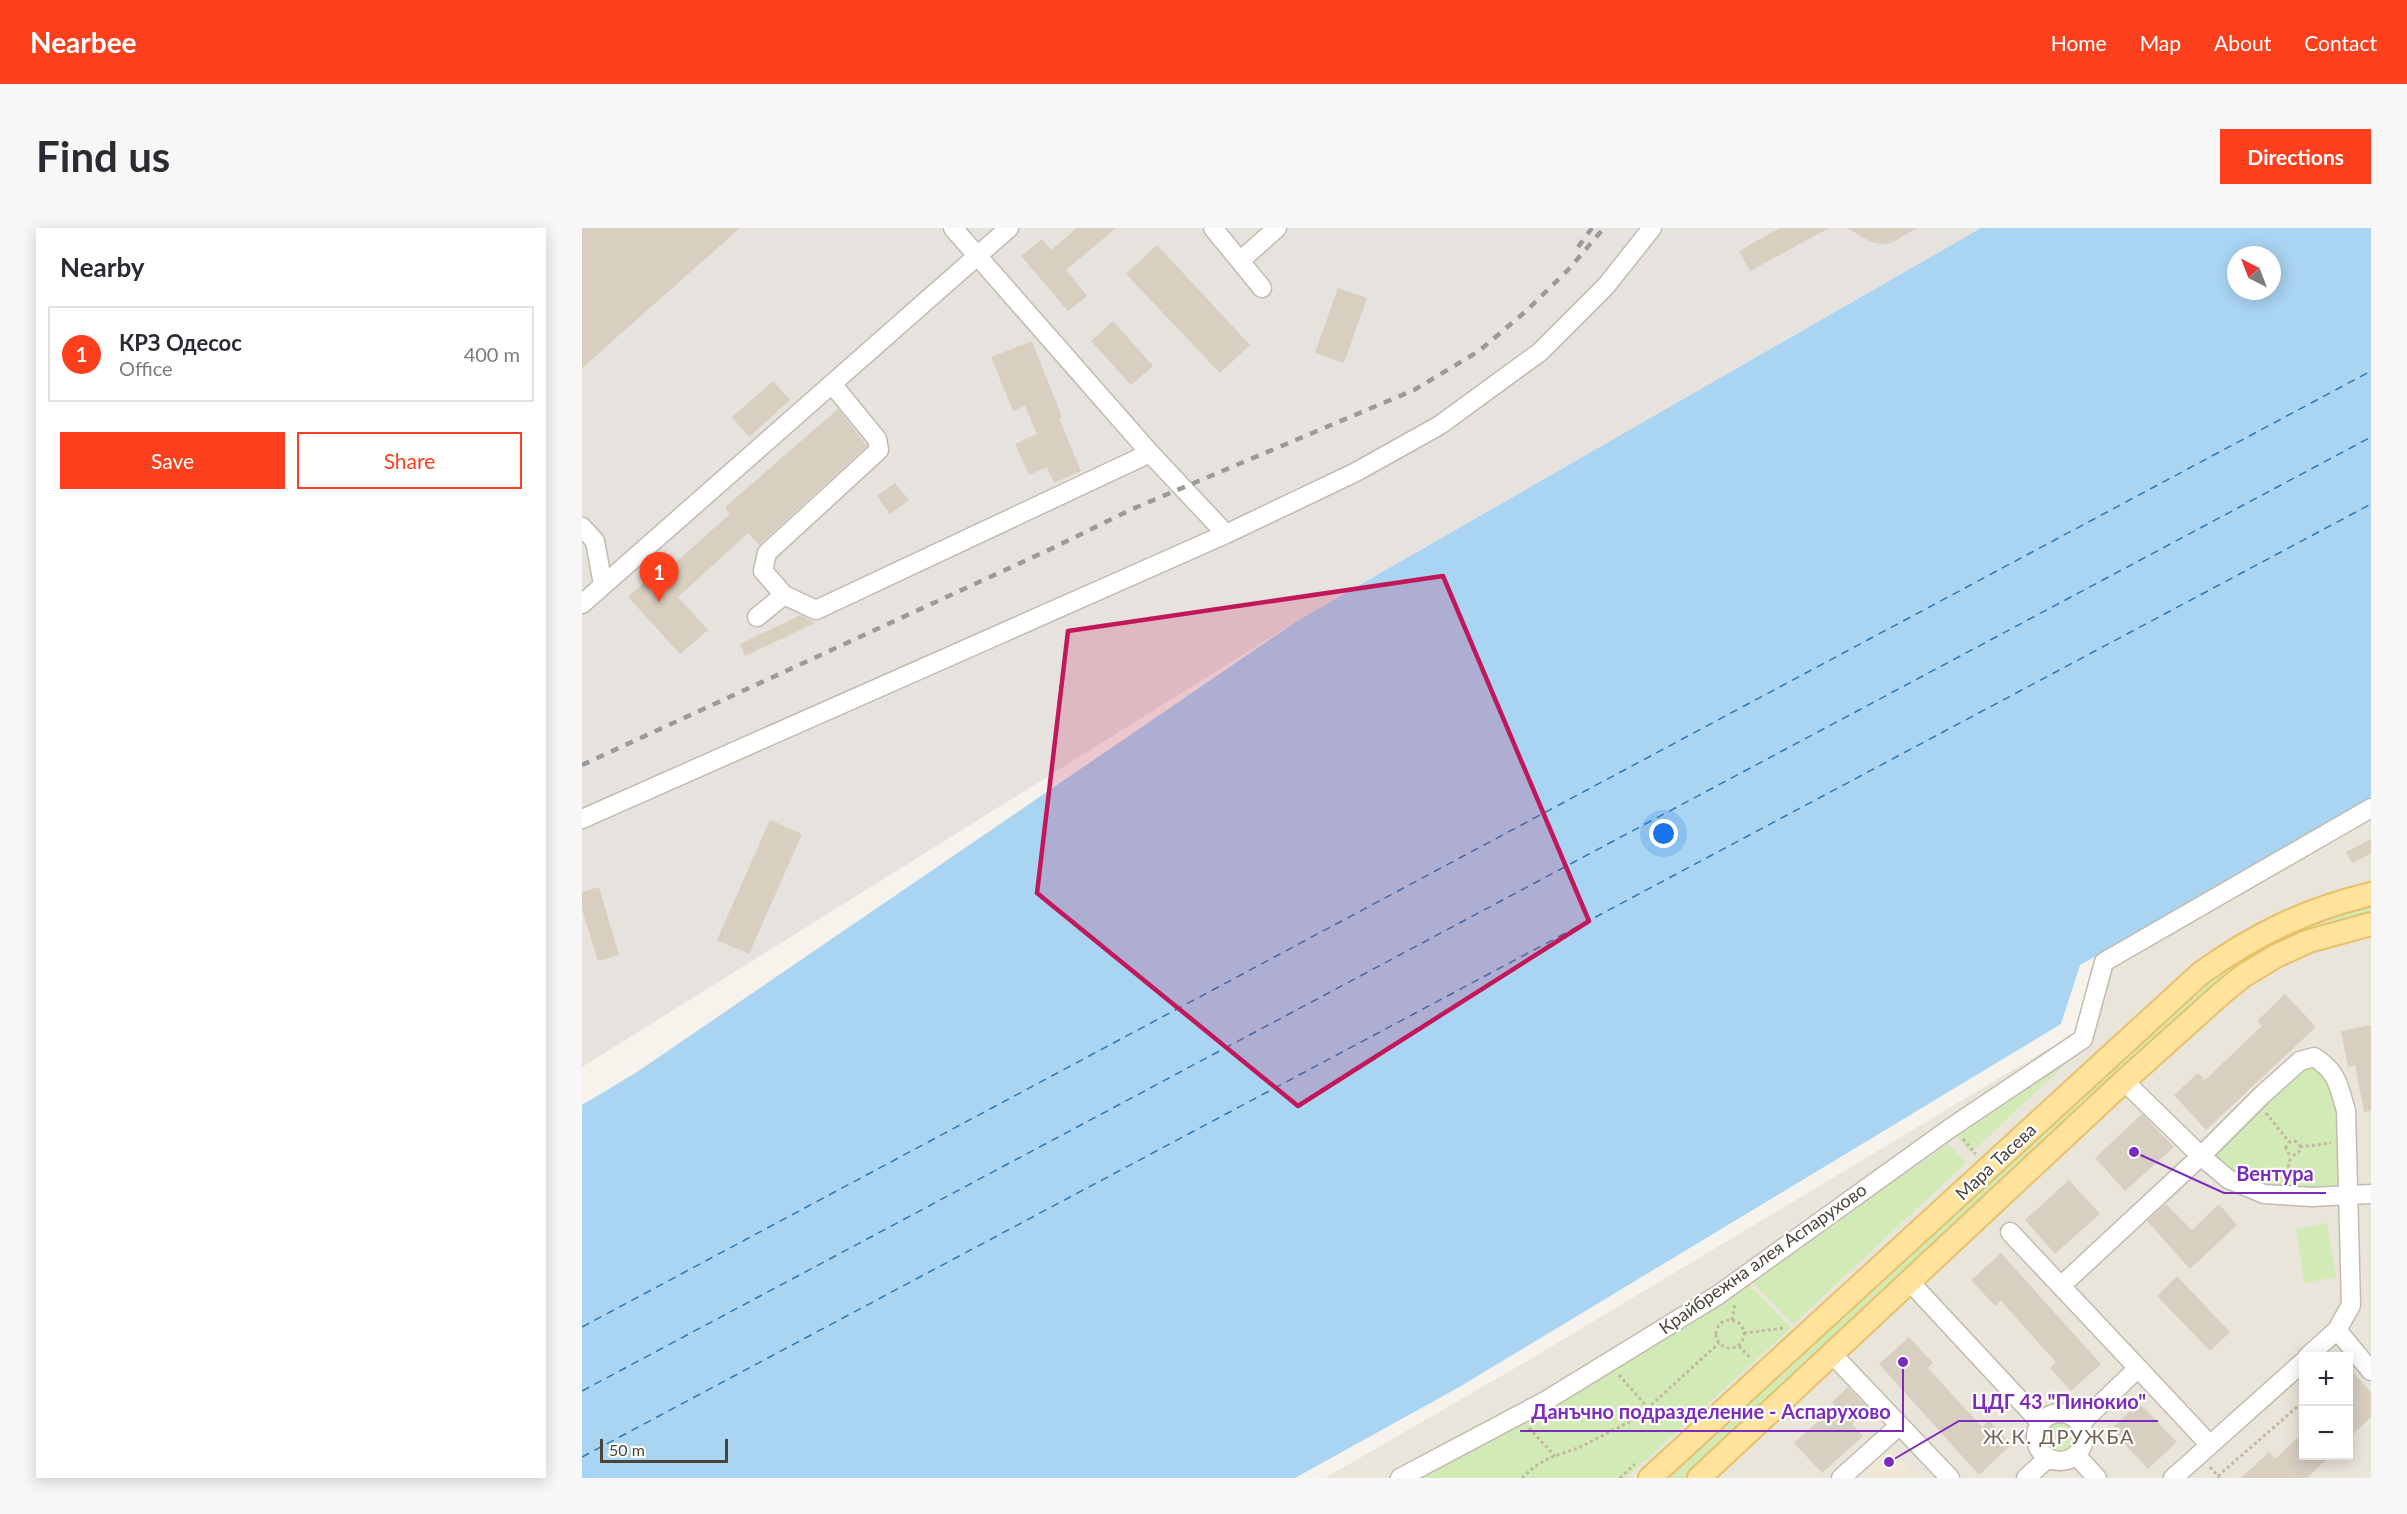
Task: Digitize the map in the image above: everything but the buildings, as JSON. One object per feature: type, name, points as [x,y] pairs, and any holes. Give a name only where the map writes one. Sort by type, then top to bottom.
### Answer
[{"type":"main road","name":"Мара Тасева","points":[[1650,1478],[2201,973],[2233,950],[2268,930],[2310,912],[2371,894]]},
{"type":"main road","name":"Мара Тасева","points":[[1699,1478],[1911,1283],[2124,1081],[2243,976],[2276,956],[2309,941],[2371,924]]},
{"type":"street","points":[[953,228],[1150,453],[1226,534]]},
{"type":"street","points":[[582,604],[1009,228]]},
{"type":"street","points":[[1213,228],[1262,288]]},
{"type":"street","points":[[1240,261],[1277,228]]},
{"type":"street","points":[[582,819],[1226,534],[1356,472],[1440,425],[1540,352],[1606,286],[1652,228]]},
{"type":"street","points":[[832,384],[877,439],[879,450],[875,457],[766,553],[763,570],[784,595],[816,610],[1150,453]]},
{"type":"street","points":[[582,526],[595,541],[603,585]]},
{"type":"street","points":[[757,617],[784,595]]},
{"type":"street","points":[[2105,1062],[2083,1039],[2104,962],[2371,808]]},
{"type":"street","name":"Крайбрежна алея Аспарухово","points":[[1400,1478],[1518,1415],[1718,1295],[1949,1129],[2083,1039]]},
{"type":"street","points":[[2062,1285],[2300,1061],[2314,1057],[2329,1067],[2341,1090],[2346,1112],[2351,1305],[2337,1330],[2312,1352]]},
{"type":"street","points":[[2124,1081],[2228,1179],[2264,1194],[2348,1196],[2371,1194]]},
{"type":"street","points":[[2010,1232],[2210,1444]]},
{"type":"street","points":[[1911,1283],[2041,1423]]},
{"type":"street","points":[[2337,1330],[2371,1371]]},
{"type":"street","points":[[1833,1355],[1950,1478]]},
{"type":"street","points":[[2173,1478],[2299,1364]]},
{"type":"street","points":[[2080,1424],[2138,1368]]},
{"type":"street","points":[[2061,1413],[2068,1414],[2080,1424],[2084,1443],[2076,1455],[2063,1461],[2048,1458],[2042,1453],[2036,1438],[2041,1423],[2046,1418],[2061,1413]]},
{"type":"street","points":[[1841,1478],[1900,1425]]},
{"type":"street","points":[[2076,1455],[2097,1478]]},
{"type":"street","points":[[2026,1478],[2048,1458]]},
{"type":"path","points":[[2256,1101],[2289,1142]]},
{"type":"path","points":[[2296,1141],[2300,1147],[2298,1154],[2291,1155],[2286,1151],[2289,1142],[2296,1141]]},
{"type":"path","points":[[2300,1147],[2327,1142],[2348,1149]]},
{"type":"path","points":[[2281,1195],[2291,1155]]},
{"type":"path","points":[[1725,1321],[1737,1322],[1744,1333],[1742,1342],[1738,1346],[1726,1348],[1719,1343],[1717,1330],[1725,1321]]},
{"type":"path","points":[[1744,1333],[1785,1328]]},
{"type":"path","points":[[1522,1478],[1534,1467],[1611,1433],[1649,1409],[1719,1343]]},
{"type":"path","points":[[1738,1346],[1751,1359]]},
{"type":"path","points":[[1608,1363],[1649,1409]]},
{"type":"path","points":[[2218,1476],[2299,1405]]},
{"type":"path","points":[[1518,1415],[1555,1456]]},
{"type":"highlighted area","points":[[1443,576],[1589,921],[1298,1106],[1037,893],[1068,631]]},
{"type":"shaded area","points":[[582,228],[1981,228],[1297,621],[582,1067]]},
{"type":"shaded area","points":[[2371,813],[2371,1478],[1325,1478],[1529,1360],[2086,1026],[2104,967]]},
{"type":"shaded area","points":[[1890,1447],[1919,1478],[1856,1478]]},
{"type":"green space","points":[[2371,903],[2371,923],[2276,956],[1699,1478],[1649,1478],[2207,980],[2269,938]]},
{"type":"green space","points":[[2073,1057],[1971,1153],[1957,1137]]},
{"type":"green space","points":[[2314,1057],[2341,1091],[2348,1196],[2264,1194],[2201,1156]]},
{"type":"green space","points":[[1948,1144],[1966,1163],[1793,1324],[1751,1280]]},
{"type":"green space","points":[[2327,1223],[2336,1277],[2304,1283],[2296,1229]]},
{"type":"green space","points":[[1746,1281],[1791,1328],[1626,1478],[1421,1478]]},
{"type":"green space","points":[[2060,1413],[2077,1420],[2084,1437],[2077,1454],[2060,1461],[2043,1454],[2036,1437],[2043,1420]]},
{"type":"water","points":[[1981,228],[2371,228],[2371,803],[2080,965],[2061,1024],[1461,1386],[1295,1478],[582,1478],[582,1105],[637,1072],[1297,621]]},
{"type":"ferry route","points":[[582,1327],[2371,371]]},
{"type":"ferry route","points":[[582,1391],[2371,437]]},
{"type":"ferry route","points":[[582,1457],[2371,504]]},
{"type":"railway","points":[[1578,247],[1592,228]]},
{"type":"railway","points":[[582,765],[1055,547],[1130,510],[1414,390],[1479,351],[1525,312],[1568,270],[1604,228]]},
{"type":"place","name":"КРЗ Одесос","points":[[659,602]]},
{"type":"place","name":"Вентура","points":[[2134,1152]]},
{"type":"place","name":"Данъчно подразделение - Аспарухово","points":[[1903,1362]]},
{"type":"place","name":"ЦДГ 43 \"Пинокио\"","points":[[1889,1462]]},
{"type":"district","name":"Ж.К. ДРУЖБА","points":[[2059,1437]]}]
